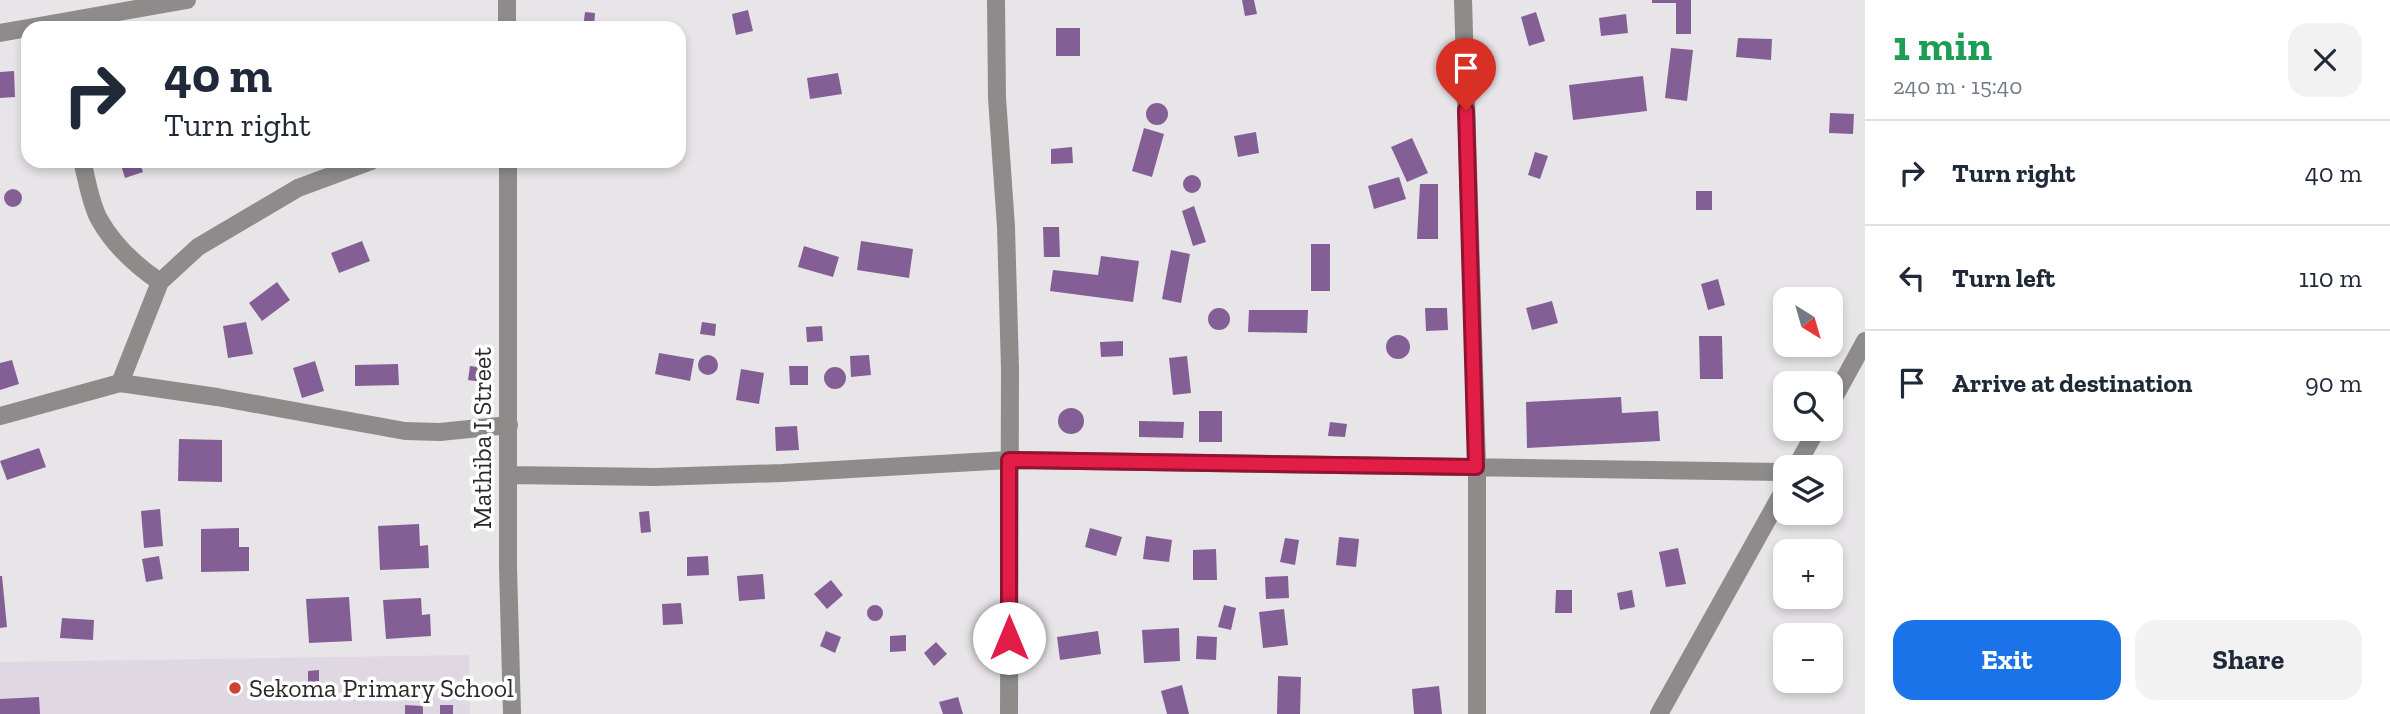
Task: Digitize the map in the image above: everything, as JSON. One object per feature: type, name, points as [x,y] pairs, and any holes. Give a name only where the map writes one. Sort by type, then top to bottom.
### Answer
[{"type":"street","points":[[69,21],[187,0]]},
{"type":"street","points":[[507,0],[508,21]]},
{"type":"street","points":[[996,0],[997,98],[1006,240],[1010,369],[1009,714]]},
{"type":"street","points":[[1463,0],[1476,467],[1477,714]]},
{"type":"street","points":[[0,33],[21,29]]},
{"type":"street","points":[[84,168],[98,218],[118,247],[135,265],[160,282]]},
{"type":"street","points":[[120,383],[160,282],[198,247],[243,219],[298,188],[353,168]]},
{"type":"street","name":"Mathiba I Street","points":[[508,168],[512,714]]},
{"type":"street","points":[[1843,381],[1865,341]]},
{"type":"street","points":[[0,416],[120,383],[405,430],[440,432],[509,425]]},
{"type":"street","points":[[509,475],[668,477],[1009,460],[1773,472]]},
{"type":"street","points":[[1659,714],[1773,510]]},
{"type":"shaded area","name":"Sekoma Primary School","points":[[469,655],[470,714],[0,714],[0,662]]},
{"type":"building","points":[[1242,0],[1254,0],[1257,14],[1245,16]]},
{"type":"building","points":[[1652,0],[1691,0],[1691,34],[1676,34],[1676,3],[1652,3]]},
{"type":"building","points":[[748,10],[753,31],[736,35],[732,14]]},
{"type":"building","points":[[585,12],[595,13],[594,21],[584,21]]},
{"type":"building","points":[[1536,12],[1545,41],[1529,46],[1521,17]]},
{"type":"building","points":[[1626,14],[1628,33],[1601,36],[1599,18]]},
{"type":"building","points":[[1056,28],[1080,28],[1080,56],[1056,56]]},
{"type":"building","points":[[1738,38],[1772,39],[1771,60],[1736,57]]},
{"type":"building","points":[[1671,48],[1693,50],[1687,101],[1665,98]]},
{"type":"building","points":[[14,71],[15,97],[0,98],[0,72]]},
{"type":"building","points":[[838,73],[842,94],[810,99],[807,78]]},
{"type":"building","points":[[1643,76],[1647,111],[1573,120],[1569,85]]},
{"type":"building","points":[[1157,103],[1167,110],[1168,114],[1161,124],[1157,125],[1147,118],[1146,114],[1153,104]]},
{"type":"building","points":[[1830,113],[1854,114],[1853,134],[1829,133]]},
{"type":"building","points":[[1144,128],[1164,134],[1152,177],[1132,171]]},
{"type":"building","points":[[1256,132],[1259,153],[1238,157],[1234,136]]},
{"type":"building","points":[[1412,138],[1428,173],[1407,182],[1391,147]]},
{"type":"building","points":[[1072,147],[1073,163],[1051,164],[1051,149]]},
{"type":"building","points":[[1535,152],[1548,156],[1540,179],[1528,175]]},
{"type":"building","points":[[122,168],[142,168],[143,172],[125,178]]},
{"type":"building","points":[[1188,175],[1196,175],[1201,184],[1199,191],[1188,193],[1183,188],[1183,180]]},
{"type":"building","points":[[1399,177],[1406,199],[1374,209],[1368,186]]},
{"type":"building","points":[[1420,184],[1438,184],[1438,239],[1417,239]]},
{"type":"building","points":[[9,189],[17,189],[22,198],[20,205],[9,207],[4,202],[4,194]]},
{"type":"building","points":[[1696,191],[1712,191],[1712,210],[1696,210]]},
{"type":"building","points":[[1194,206],[1206,242],[1193,246],[1182,211]]},
{"type":"building","points":[[1043,227],[1059,227],[1060,257],[1044,257]]},
{"type":"building","points":[[362,241],[370,261],[339,273],[331,253]]},
{"type":"building","points":[[861,241],[913,249],[909,278],[857,270]]},
{"type":"building","points":[[1311,244],[1330,244],[1330,291],[1311,291]]},
{"type":"building","points":[[804,246],[839,257],[833,277],[798,267]]},
{"type":"building","points":[[1171,250],[1190,254],[1181,303],[1162,299]]},
{"type":"building","points":[[1101,256],[1139,261],[1133,302],[1050,291],[1053,270],[1098,275]]},
{"type":"building","points":[[1718,279],[1725,305],[1708,310],[1701,284]]},
{"type":"building","points":[[277,282],[290,300],[262,321],[249,303]]},
{"type":"building","points":[[1552,301],[1558,323],[1532,330],[1526,308]]},
{"type":"building","points":[[1219,308],[1227,311],[1230,319],[1227,327],[1219,330],[1211,327],[1208,319],[1211,311]]},
{"type":"building","points":[[1425,308],[1447,308],[1448,330],[1426,331]]},
{"type":"building","points":[[1249,310],[1308,310],[1307,333],[1248,332]]},
{"type":"building","points":[[246,322],[253,354],[228,358],[223,326]]},
{"type":"building","points":[[702,322],[716,324],[715,336],[700,334]]},
{"type":"building","points":[[822,326],[823,341],[807,342],[806,327]]},
{"type":"building","points":[[1398,335],[1406,339],[1410,347],[1406,355],[1398,359],[1390,355],[1386,347],[1390,339]]},
{"type":"building","points":[[1699,336],[1722,336],[1723,379],[1700,379]]},
{"type":"building","points":[[1123,341],[1123,356],[1101,357],[1100,342]]},
{"type":"building","points":[[659,353],[694,359],[690,381],[655,374]]},
{"type":"building","points":[[708,355],[715,358],[718,365],[715,372],[708,375],[701,372],[698,365],[701,358]]},
{"type":"building","points":[[869,355],[871,375],[851,377],[850,356]]},
{"type":"building","points":[[1187,356],[1191,393],[1173,395],[1169,358]]},
{"type":"building","points":[[12,360],[19,384],[0,390],[0,363]]},
{"type":"building","points":[[315,361],[324,391],[302,398],[293,368]]},
{"type":"building","points":[[398,364],[399,385],[355,386],[355,365]]},
{"type":"building","points":[[470,366],[485,368],[483,382],[468,380]]},
{"type":"building","points":[[789,366],[808,366],[808,385],[790,385]]},
{"type":"building","points":[[835,367],[843,370],[846,378],[843,386],[835,389],[827,386],[824,378],[827,370]]},
{"type":"building","points":[[741,369],[764,373],[759,404],[736,400]]},
{"type":"building","points":[[1621,397],[1622,413],[1658,411],[1660,441],[1527,448],[1526,402]]},
{"type":"building","points":[[1071,408],[1080,412],[1084,421],[1080,430],[1071,434],[1062,430],[1058,421],[1062,412]]},
{"type":"building","points":[[1199,411],[1222,411],[1222,442],[1199,442]]},
{"type":"building","points":[[1139,421],[1184,422],[1183,438],[1139,437]]},
{"type":"building","points":[[1330,422],[1347,424],[1345,437],[1328,436]]},
{"type":"building","points":[[797,426],[799,450],[776,451],[775,427]]},
{"type":"building","points":[[179,439],[222,440],[222,482],[178,481]]},
{"type":"building","points":[[39,448],[46,467],[7,480],[0,461]]},
{"type":"building","points":[[160,509],[163,546],[144,548],[141,511]]},
{"type":"building","points":[[649,511],[651,532],[641,533],[639,512]]},
{"type":"building","points":[[419,524],[420,546],[428,545],[429,568],[380,570],[378,526]]},
{"type":"building","points":[[239,528],[239,547],[249,547],[249,571],[201,572],[201,529]]},
{"type":"building","points":[[1090,528],[1122,537],[1116,556],[1085,547]]},
{"type":"building","points":[[1146,536],[1172,540],[1169,562],[1143,559]]},
{"type":"building","points":[[1339,537],[1359,539],[1356,567],[1336,565]]},
{"type":"building","points":[[1285,538],[1299,540],[1295,565],[1280,562]]},
{"type":"building","points":[[1678,548],[1686,584],[1666,587],[1659,552]]},
{"type":"building","points":[[1216,549],[1217,580],[1193,580],[1193,550]]},
{"type":"building","points":[[159,556],[163,579],[146,582],[142,559]]},
{"type":"building","points":[[708,556],[709,575],[687,576],[687,557]]},
{"type":"building","points":[[763,574],[765,599],[739,601],[737,576]]},
{"type":"building","points":[[0,576],[7,627],[0,628]]},
{"type":"building","points":[[1288,576],[1289,598],[1266,599],[1265,577]]},
{"type":"building","points":[[831,580],[843,595],[827,609],[814,594]]},
{"type":"building","points":[[1556,590],[1572,590],[1572,613],[1555,613]]},
{"type":"building","points":[[1632,590],[1635,607],[1620,610],[1617,593]]},
{"type":"building","points":[[349,597],[352,641],[309,643],[306,599]]},
{"type":"building","points":[[421,598],[422,615],[430,614],[431,636],[386,639],[383,600]]},
{"type":"building","points":[[681,603],[683,624],[663,625],[662,604]]},
{"type":"building","points":[[872,605],[878,605],[883,613],[881,619],[872,621],[867,616],[867,610]]},
{"type":"building","points":[[1224,605],[1236,608],[1231,630],[1218,627]]},
{"type":"building","points":[[1284,609],[1288,645],[1263,648],[1259,612]]},
{"type":"building","points":[[62,618],[94,620],[93,640],[60,638]]},
{"type":"building","points":[[1179,628],[1180,661],[1144,663],[1142,630]]},
{"type":"building","points":[[826,631],[841,637],[835,653],[820,646]]},
{"type":"building","points":[[1098,631],[1101,654],[1060,660],[1057,637]]},
{"type":"building","points":[[906,635],[906,651],[890,652],[890,636]]},
{"type":"building","points":[[1197,636],[1217,637],[1216,660],[1196,659]]},
{"type":"building","points":[[936,642],[947,654],[934,666],[924,653]]},
{"type":"building","points":[[319,670],[319,681],[308,682],[308,671]]},
{"type":"building","points":[[1278,676],[1301,677],[1300,714],[1277,714]]},
{"type":"building","points":[[1182,685],[1189,714],[1167,714],[1161,691]]},
{"type":"building","points":[[1439,686],[1442,714],[1414,714],[1412,689]]},
{"type":"building","points":[[39,697],[40,714],[0,714],[0,699]]},
{"type":"building","points":[[958,697],[963,714],[943,714],[939,702]]},
{"type":"building","points":[[405,705],[423,706],[423,714],[405,714]]},
{"type":"building","points":[[440,705],[453,705],[453,714],[440,714]]},
{"type":"place","name":"Sekoma Primary School","points":[[235,688]]},
{"type":"route","points":[[1009,638],[1009,460],[1476,467],[1466,110]]}]
